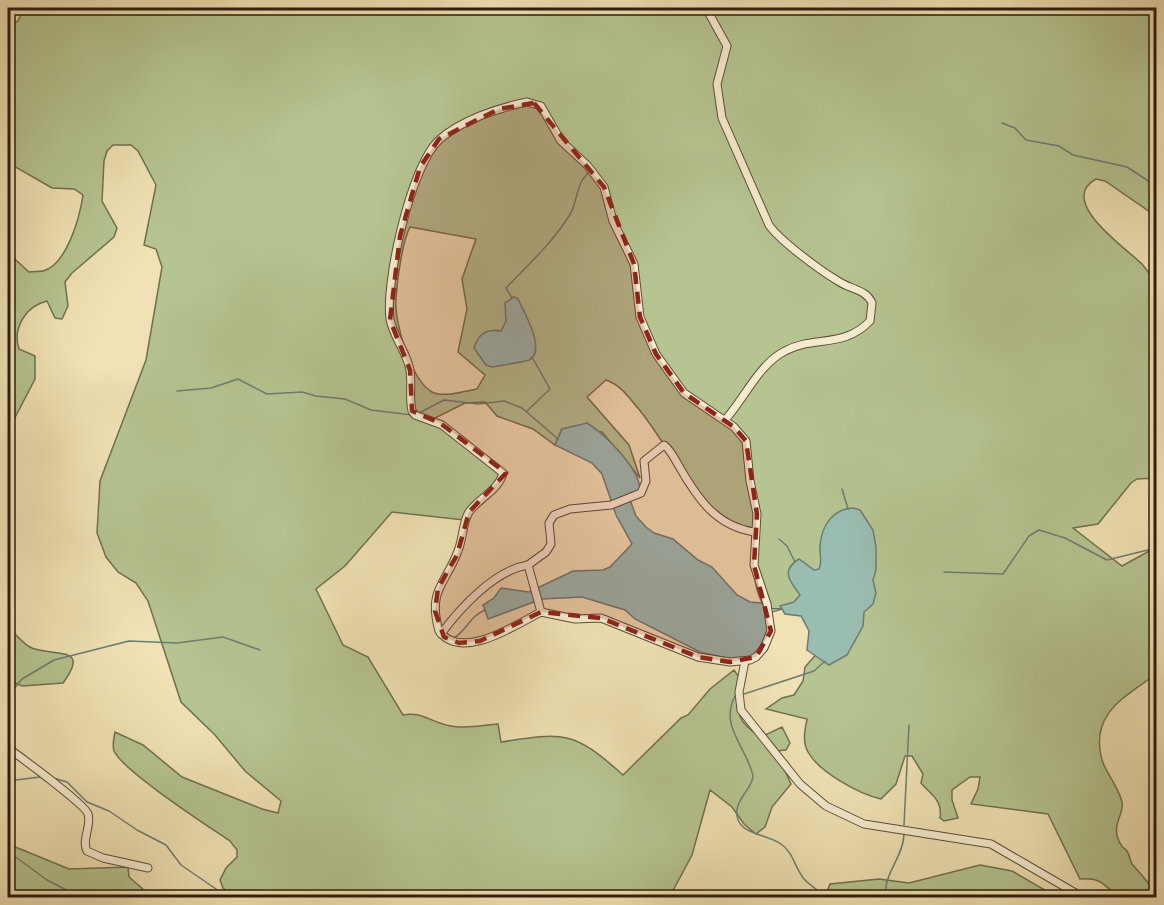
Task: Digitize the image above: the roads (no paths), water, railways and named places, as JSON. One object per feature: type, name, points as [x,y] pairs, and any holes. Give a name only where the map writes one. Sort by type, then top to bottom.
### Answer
[{"type":"street","points":[[706,8],[727,46],[717,84],[722,118],[769,225],[782,239],[832,278],[865,294],[872,303],[870,321],[854,334],[792,348],[778,356],[724,420]]},
{"type":"street","points":[[527,102],[541,106],[561,141],[587,165],[604,187],[613,220],[634,264],[640,317],[656,354],[684,393],[724,420],[746,441],[750,482],[757,514],[754,532],[754,565],[767,604],[771,631],[764,648],[756,657],[746,661],[708,660],[601,618],[575,618],[541,612],[480,641],[459,643],[441,634],[434,603],[438,588],[457,555],[469,512],[503,476],[497,466],[442,425],[413,413],[410,370],[390,320],[393,281],[404,216],[420,167],[434,144],[451,130],[527,102]]},
{"type":"street","points":[[441,634],[457,613],[495,580],[511,568],[528,565],[546,552],[551,544],[549,523],[554,515],[570,509],[611,505],[641,493],[646,481],[644,461],[664,445],[697,496],[712,513],[738,529],[754,532]]},
{"type":"street","points":[[528,565],[541,612]]},
{"type":"street","points":[[746,661],[739,692],[741,710],[800,784],[826,806],[864,824],[992,844],[1084,897]]},
{"type":"street","points":[[8,748],[86,809],[89,818],[84,847],[87,851],[103,858],[148,868]]},
{"type":"water","points":[[514,297],[518,299],[529,322],[535,340],[534,355],[529,360],[492,367],[486,365],[474,348],[476,343],[484,333],[501,331],[506,321],[505,303]]},
{"type":"water","points":[[587,423],[620,452],[634,471],[640,489],[629,497],[636,516],[646,527],[654,533],[673,539],[698,560],[712,567],[737,595],[766,607],[769,627],[757,653],[748,658],[731,659],[700,652],[635,619],[625,610],[582,597],[542,599],[488,619],[483,605],[494,598],[501,588],[529,592],[573,571],[603,570],[610,567],[632,544],[616,515],[602,474],[592,463],[555,445],[562,429]]},
{"type":"water","points":[[853,508],[860,510],[873,530],[876,570],[873,580],[876,593],[873,604],[864,612],[863,626],[847,655],[829,665],[807,650],[809,631],[801,616],[785,614],[780,606],[794,602],[800,595],[788,572],[793,563],[799,559],[814,570],[819,569],[821,538],[826,525],[840,511]]},
{"type":"waterway","points":[[1002,123],[1015,128],[1026,140],[1059,146],[1073,155],[1127,167],[1156,186]]},
{"type":"waterway","points":[[512,298],[506,288],[562,226],[572,211],[581,183],[588,173]]},
{"type":"waterway","points":[[527,411],[550,389],[532,357]]},
{"type":"waterway","points":[[177,391],[211,388],[238,379],[267,394],[302,392],[345,399],[371,410],[412,415]]},
{"type":"waterway","points":[[419,413],[444,400],[478,404],[504,401],[522,408],[558,439]]},
{"type":"waterway","points":[[842,489],[848,509]]},
{"type":"waterway","points":[[944,572],[1003,574],[1029,536],[1039,530],[1065,538],[1107,560],[1156,548]]},
{"type":"waterway","points":[[779,539],[787,546],[795,562]]},
{"type":"waterway","points":[[772,612],[782,609]]},
{"type":"waterway","points":[[454,638],[485,610]]},
{"type":"waterway","points":[[8,696],[22,679],[54,660],[129,641],[177,643],[223,637],[260,650]]},
{"type":"waterway","points":[[744,694],[814,671],[825,661]]},
{"type":"waterway","points":[[735,696],[731,707],[732,727],[753,776],[738,805],[737,818],[746,829],[775,840],[785,847],[804,879],[825,898]]},
{"type":"waterway","points":[[904,825],[909,725]]},
{"type":"waterway","points":[[8,781],[40,777]]},
{"type":"waterway","points":[[53,778],[67,782],[87,802],[109,811],[137,830],[166,845],[181,865],[216,889],[223,898]]},
{"type":"waterway","points":[[886,898],[887,882],[904,835]]},
{"type":"waterway","points":[[8,855],[17,858],[47,880],[82,898]]},
{"type":"waterway","points":[[982,898],[1000,898]]}]
